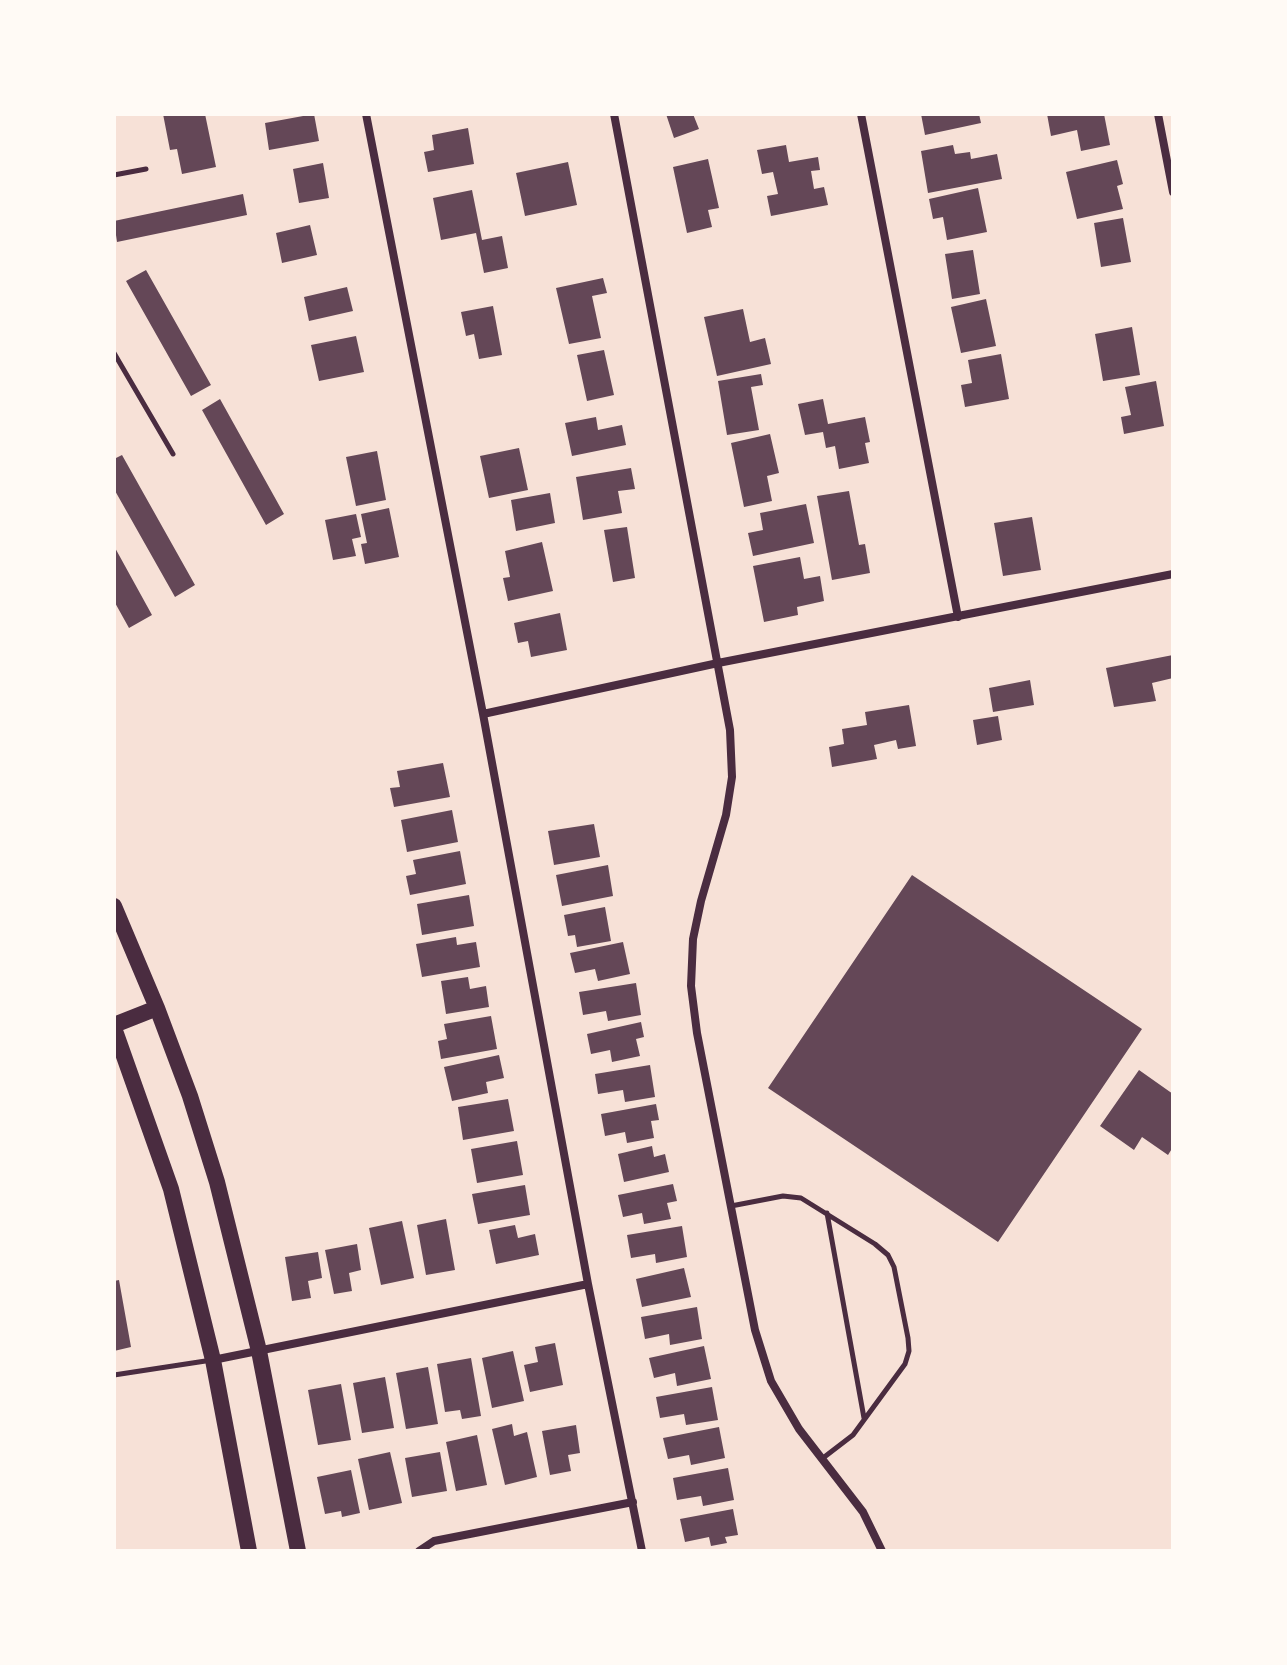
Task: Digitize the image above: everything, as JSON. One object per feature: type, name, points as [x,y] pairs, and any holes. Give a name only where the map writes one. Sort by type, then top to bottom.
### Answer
[{"type":"main road","points":[[114,906],[190,1096],[217,1182],[259,1351],[298,1551]]},
{"type":"main road","points":[[157,1008],[114,1026],[171,1189],[213,1360],[249,1551]]},
{"type":"street","points":[[366,114],[483,714],[588,1284],[642,1551]]},
{"type":"street","points":[[614,114],[730,730],[732,777],[720,845],[701,901],[693,939],[691,986],[697,1033],[755,1330],[771,1381],[799,1429],[863,1512],[882,1551]]},
{"type":"street","points":[[861,114],[958,617]]},
{"type":"street","points":[[1158,114],[1173,192]]},
{"type":"street","points":[[483,714],[718,663],[1173,574]]},
{"type":"street","points":[[213,1360],[588,1284]]},
{"type":"street","points":[[419,1551],[434,1541],[633,1502]]},
{"type":"lane","points":[[114,175],[146,169]]},
{"type":"lane","points":[[114,353],[173,454]]},
{"type":"lane","points":[[730,1206],[783,1196],[801,1198],[888,1255],[894,1267],[908,1338],[909,1351],[905,1364],[853,1435],[822,1459]]},
{"type":"lane","points":[[827,1213],[864,1419]]},
{"type":"lane","points":[[114,1375],[213,1360]]},
{"type":"building","points":[[163,114],[205,114],[216,167],[182,174],[177,149],[170,150]]},
{"type":"building","points":[[314,114],[319,141],[269,150],[265,123]]},
{"type":"building","points":[[666,114],[693,114],[699,129],[674,138]]},
{"type":"building","points":[[921,114],[979,114],[981,123],[925,135]]},
{"type":"building","points":[[1047,114],[1104,114],[1110,145],[1081,151],[1077,130],[1051,136]]},
{"type":"building","points":[[468,128],[474,164],[428,172],[424,152],[434,150],[432,135]]},
{"type":"building","points":[[786,145],[789,162],[818,157],[820,170],[811,171],[814,189],[824,187],[828,205],[771,216],[767,196],[778,194],[773,172],[762,174],[757,150]]},
{"type":"building","points":[[953,145],[955,154],[970,152],[971,159],[997,154],[1002,179],[928,193],[921,151]]},
{"type":"building","points":[[708,159],[719,208],[708,210],[712,227],[687,233],[673,167]]},
{"type":"building","points":[[1117,160],[1123,184],[1117,186],[1123,209],[1077,219],[1066,172]]},
{"type":"building","points":[[568,162],[577,205],[525,216],[516,173]]},
{"type":"building","points":[[323,163],[329,198],[299,203],[293,169]]},
{"type":"building","points":[[978,188],[987,232],[947,240],[943,217],[933,219],[929,199]]},
{"type":"building","points":[[472,190],[482,240],[502,236],[508,268],[484,273],[476,233],[441,240],[433,198]]},
{"type":"building","points":[[243,194],[247,215],[117,242],[114,221]]},
{"type":"building","points":[[1123,218],[1131,262],[1101,267],[1094,223]]},
{"type":"building","points":[[310,225],[317,255],[282,263],[276,233]]},
{"type":"building","points":[[973,250],[980,294],[952,299],[945,254]]},
{"type":"building","points":[[146,270],[211,385],[191,396],[126,281]]},
{"type":"building","points":[[603,278],[607,293],[592,296],[601,338],[569,344],[556,288]]},
{"type":"building","points":[[347,287],[353,311],[309,321],[304,297]]},
{"type":"building","points":[[986,299],[996,346],[961,353],[951,307]]},
{"type":"building","points":[[493,306],[502,355],[479,359],[474,334],[466,336],[461,312]]},
{"type":"building","points":[[743,309],[750,342],[765,338],[771,364],[717,376],[704,317]]},
{"type":"building","points":[[1132,327],[1140,375],[1103,381],[1095,334]]},
{"type":"building","points":[[356,336],[364,372],[319,381],[311,345]]},
{"type":"building","points":[[604,350],[614,395],[587,401],[577,355]]},
{"type":"building","points":[[1001,354],[1009,399],[965,407],[961,385],[972,383],[968,360]]},
{"type":"building","points":[[761,374],[763,385],[751,387],[759,430],[727,435],[718,381]]},
{"type":"building","points":[[1156,381],[1164,426],[1124,434],[1121,417],[1131,415],[1125,387]]},
{"type":"building","points":[[220,399],[284,514],[266,525],[202,410]]},
{"type":"building","points":[[823,399],[828,424],[865,417],[870,442],[865,443],[869,463],[839,469],[835,446],[826,448],[823,432],[805,435],[798,404]]},
{"type":"building","points":[[596,417],[598,430],[622,425],[626,445],[572,456],[565,423]]},
{"type":"building","points":[[770,434],[779,473],[767,476],[772,501],[744,507],[731,443]]},
{"type":"building","points":[[519,448],[528,490],[489,498],[480,456]]},
{"type":"building","points":[[377,451],[386,500],[356,506],[346,457]]},
{"type":"building","points":[[122,455],[195,585],[175,597],[114,489],[114,459]]},
{"type":"building","points":[[631,468],[635,489],[618,491],[622,513],[583,520],[576,477]]},
{"type":"building","points":[[849,491],[859,545],[865,544],[870,573],[832,580],[817,496]]},
{"type":"building","points":[[550,493],[555,523],[516,531],[511,500]]},
{"type":"building","points":[[806,504],[814,543],[753,556],[748,533],[763,530],[760,513]]},
{"type":"building","points":[[389,508],[399,557],[365,564],[361,544],[367,543],[361,514]]},
{"type":"building","points":[[356,514],[361,537],[352,539],[356,556],[333,560],[325,520]]},
{"type":"building","points":[[1032,517],[1041,570],[1003,576],[994,523]]},
{"type":"building","points":[[627,527],[635,578],[613,582],[604,530]]},
{"type":"building","points":[[542,542],[553,591],[508,601],[503,578],[510,577],[505,551]]},
{"type":"building","points":[[114,546],[152,615],[129,628],[114,601]]},
{"type":"building","points":[[800,557],[804,579],[820,576],[824,601],[797,607],[798,615],[764,622],[753,566]]},
{"type":"building","points":[[560,613],[567,650],[531,657],[528,641],[518,643],[514,623]]},
{"type":"building","points":[[1173,655],[1173,678],[1152,683],[1156,701],[1114,707],[1106,668]]},
{"type":"building","points":[[1030,680],[1034,705],[993,712],[989,688]]},
{"type":"building","points":[[909,705],[916,746],[898,749],[896,740],[874,745],[877,759],[832,767],[829,747],[844,744],[842,729],[867,725],[865,712]]},
{"type":"building","points":[[998,716],[1002,740],[977,745],[973,720]]},
{"type":"building","points":[[443,763],[450,797],[394,807],[390,788],[400,787],[397,771]]},
{"type":"building","points":[[452,810],[458,842],[407,852],[401,820]]},
{"type":"building","points":[[594,824],[600,857],[554,865],[548,831]]},
{"type":"building","points":[[460,851],[466,884],[410,895],[406,876],[416,874],[413,860]]},
{"type":"building","points":[[608,865],[613,896],[562,906],[556,875]]},
{"type":"building","points":[[912,875],[1142,1029],[998,1242],[768,1088]]},
{"type":"building","points":[[469,895],[474,926],[422,935],[417,904]]},
{"type":"building","points":[[605,907],[611,941],[577,947],[575,935],[568,936],[564,915]]},
{"type":"building","points":[[456,937],[457,945],[476,942],[480,967],[422,977],[416,944]]},
{"type":"building","points":[[623,942],[630,974],[598,981],[595,969],[575,973],[570,953]]},
{"type":"building","points":[[468,977],[470,989],[486,986],[489,1007],[446,1014],[441,981]]},
{"type":"building","points":[[636,983],[641,1015],[608,1021],[606,1011],[583,1015],[579,992]]},
{"type":"building","points":[[491,1016],[497,1049],[441,1059],[438,1041],[447,1039],[444,1024]]},
{"type":"building","points":[[641,1022],[644,1037],[636,1039],[640,1056],[612,1062],[610,1050],[591,1054],[587,1034]]},
{"type":"building","points":[[499,1055],[504,1078],[486,1082],[488,1093],[452,1101],[444,1067]]},
{"type":"building","points":[[650,1065],[655,1097],[625,1102],[623,1090],[598,1094],[595,1074]]},
{"type":"building","points":[[1139,1070],[1173,1094],[1173,1147],[1168,1155],[1142,1137],[1134,1150],[1100,1126]]},
{"type":"building","points":[[508,1099],[514,1131],[463,1140],[458,1107]]},
{"type":"building","points":[[656,1104],[659,1120],[651,1121],[654,1138],[627,1143],[625,1132],[605,1136],[601,1114]]},
{"type":"building","points":[[517,1141],[523,1175],[477,1183],[471,1149]]},
{"type":"building","points":[[652,1146],[654,1157],[665,1154],[669,1172],[624,1182],[618,1154]]},
{"type":"building","points":[[673,1184],[677,1201],[667,1203],[671,1219],[644,1224],[642,1213],[623,1217],[618,1195]]},
{"type":"building","points":[[525,1185],[530,1215],[478,1224],[472,1194]]},
{"type":"building","points":[[446,1219],[455,1270],[426,1275],[417,1225]]},
{"type":"building","points":[[402,1221],[414,1278],[381,1285],[369,1228]]},
{"type":"building","points":[[515,1225],[518,1238],[535,1234],[539,1255],[496,1264],[489,1230]]},
{"type":"building","points":[[682,1226],[687,1257],[656,1263],[655,1254],[631,1258],[627,1235]]},
{"type":"building","points":[[357,1244],[361,1270],[349,1273],[352,1291],[334,1294],[325,1250]]},
{"type":"building","points":[[318,1252],[322,1278],[308,1281],[311,1298],[292,1301],[285,1257]]},
{"type":"building","points":[[684,1268],[691,1297],[642,1307],[636,1279]]},
{"type":"building","points":[[119,1280],[131,1347],[114,1351],[114,1281]]},
{"type":"building","points":[[697,1307],[702,1339],[670,1345],[669,1334],[645,1339],[641,1317]]},
{"type":"building","points":[[555,1343],[563,1385],[530,1392],[524,1365],[538,1362],[535,1347]]},
{"type":"building","points":[[704,1346],[711,1379],[677,1386],[675,1373],[654,1378],[649,1358]]},
{"type":"building","points":[[513,1351],[524,1401],[492,1408],[482,1358]]},
{"type":"building","points":[[471,1358],[481,1416],[462,1419],[460,1410],[445,1412],[437,1364]]},
{"type":"building","points":[[428,1367],[438,1424],[406,1429],[396,1373]]},
{"type":"building","points":[[385,1377],[394,1428],[362,1433],[353,1383]]},
{"type":"building","points":[[341,1384],[351,1440],[318,1445],[308,1390]]},
{"type":"building","points":[[712,1387],[718,1420],[686,1425],[684,1414],[660,1418],[656,1397]]},
{"type":"building","points":[[512,1424],[514,1436],[527,1432],[537,1477],[505,1485],[492,1429]]},
{"type":"building","points":[[576,1425],[580,1453],[568,1455],[571,1471],[550,1475],[542,1431]]},
{"type":"building","points":[[719,1427],[725,1458],[691,1465],[689,1455],[668,1459],[663,1438]]},
{"type":"building","points":[[477,1435],[487,1485],[456,1491],[446,1442]]},
{"type":"building","points":[[390,1452],[402,1503],[369,1510],[358,1459]]},
{"type":"building","points":[[440,1452],[447,1491],[412,1497],[405,1458]]},
{"type":"building","points":[[728,1468],[734,1500],[703,1506],[701,1496],[677,1500],[673,1478]]},
{"type":"building","points":[[351,1470],[360,1513],[342,1517],[341,1511],[325,1514],[317,1477]]},
{"type":"building","points":[[733,1509],[738,1535],[725,1537],[727,1543],[711,1546],[709,1537],[685,1542],[680,1519]]}]
